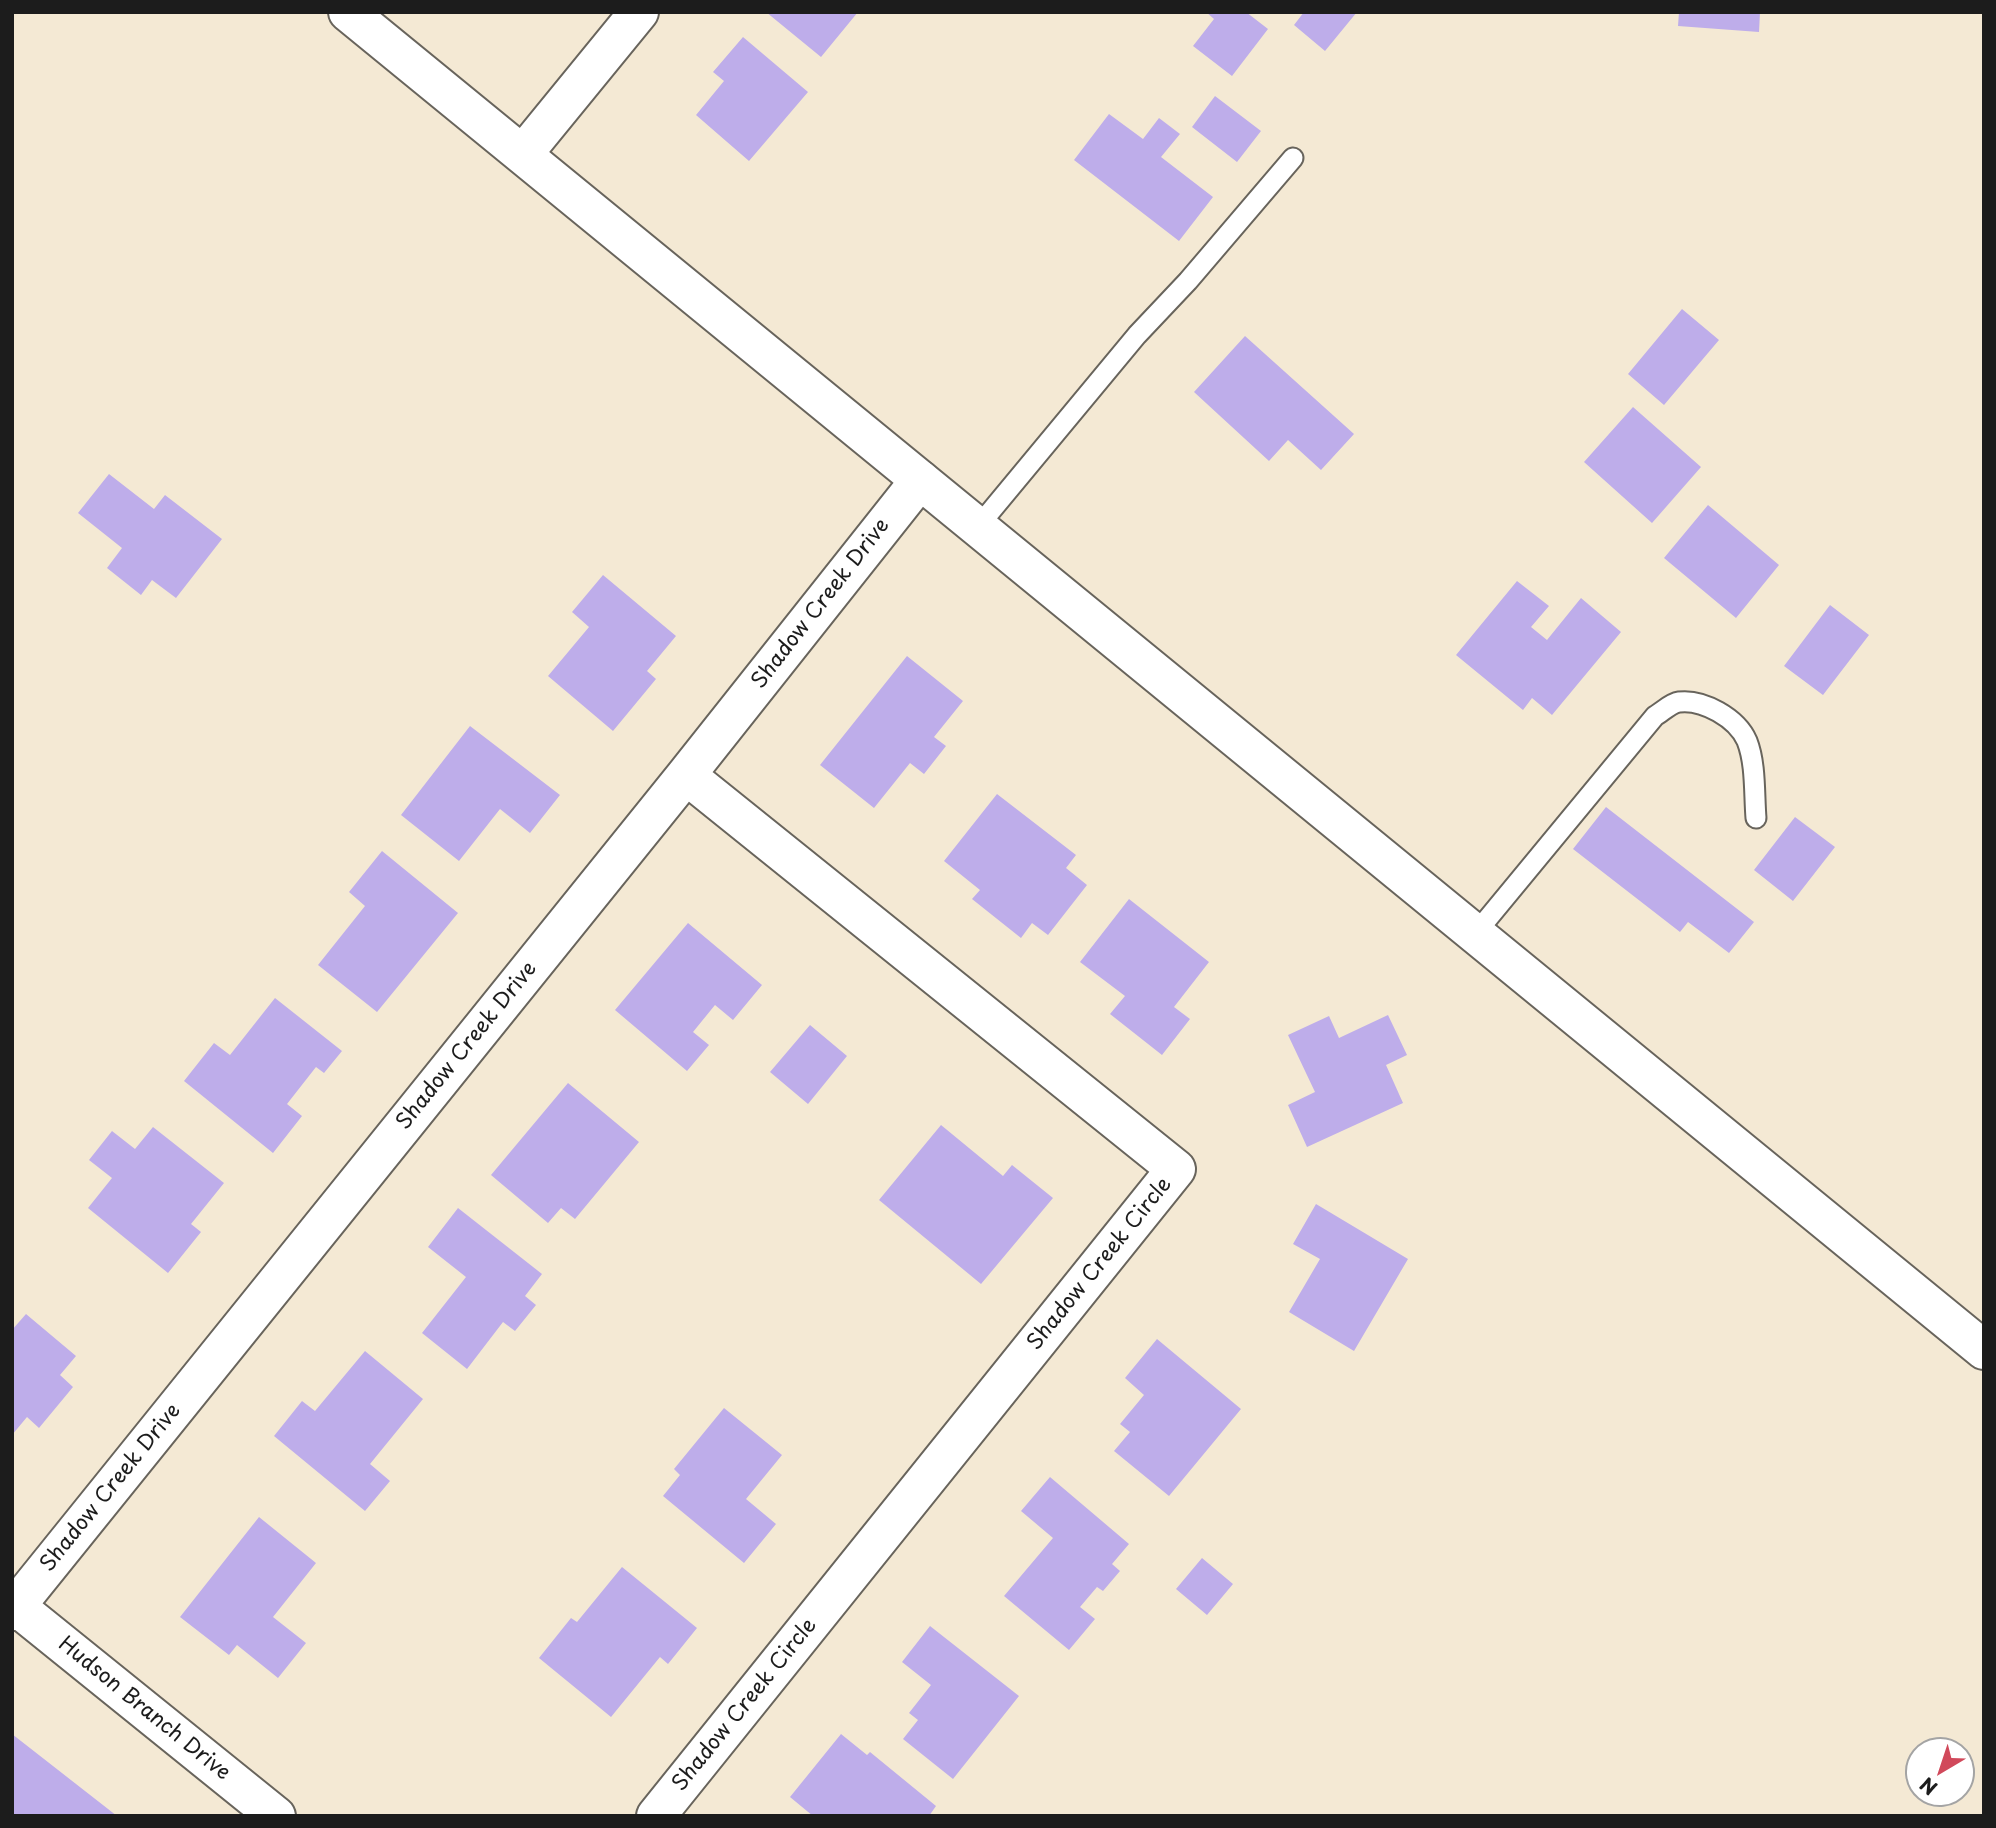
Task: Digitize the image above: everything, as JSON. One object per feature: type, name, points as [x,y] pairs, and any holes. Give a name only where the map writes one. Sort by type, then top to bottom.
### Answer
[{"type":"street","points":[[348,12],[976,529],[1984,1350]]},
{"type":"street","points":[[523,154],[639,12]]},
{"type":"street","name":"Shadow Creek Drive","points":[[14,1607],[685,775],[919,480]]},
{"type":"street","name":"Shadow Creek Circle","points":[[656,1816],[1176,1169],[685,775]]},
{"type":"street","name":"Hudson Branch Drive","points":[[14,1607],[276,1816]]},
{"type":"lane","points":[[976,529],[1137,335],[1188,281],[1293,158]]},
{"type":"lane","points":[[1475,934],[1655,716],[1677,702],[1704,705],[1724,715],[1747,740],[1753,769],[1756,818]]},
{"type":"building","points":[[766,12],[858,12],[821,57]]},
{"type":"building","points":[[1206,12],[1246,12],[1268,29],[1232,76],[1193,46],[1214,19]]},
{"type":"building","points":[[1304,12],[1357,12],[1325,51],[1294,25]]},
{"type":"building","points":[[1679,12],[1760,12],[1759,32],[1678,26]]},
{"type":"building","points":[[743,37],[808,92],[749,161],[696,115],[724,81],[713,72]]},
{"type":"building","points":[[1215,96],[1261,131],[1237,162],[1192,127]]},
{"type":"building","points":[[1109,114],[1143,139],[1159,118],[1180,134],[1161,157],[1213,197],[1179,241],[1074,160]]},
{"type":"building","points":[[1682,309],[1719,340],[1664,405],[1628,374]]},
{"type":"building","points":[[1245,336],[1354,434],[1321,470],[1288,440],[1269,461],[1194,392]]},
{"type":"building","points":[[1633,407],[1701,467],[1652,523],[1584,462]]},
{"type":"building","points":[[109,474],[154,509],[165,495],[222,539],[176,598],[152,580],[141,595],[107,568],[122,548],[78,513]]},
{"type":"building","points":[[1708,505],[1779,565],[1736,618],[1664,558]]},
{"type":"building","points":[[603,575],[676,636],[647,671],[656,679],[613,731],[548,676],[589,627],[572,612]]},
{"type":"building","points":[[1517,581],[1549,606],[1531,627],[1547,640],[1581,598],[1621,632],[1552,715],[1532,698],[1523,710],[1456,655]]},
{"type":"building","points":[[1830,605],[1869,635],[1823,695],[1784,666]]},
{"type":"building","points":[[907,656],[963,701],[934,737],[946,746],[924,774],[910,763],[874,808],[820,765]]},
{"type":"building","points":[[470,726],[560,795],[530,833],[500,809],[459,861],[401,815]]},
{"type":"building","points":[[997,794],[1076,855],[1066,868],[1087,885],[1048,935],[1032,923],[1021,938],[972,899],[980,890],[944,861]]},
{"type":"building","points":[[1606,807],[1754,922],[1729,953],[1688,922],[1680,932],[1573,849]]},
{"type":"building","points":[[1795,817],[1835,847],[1793,901],[1754,870]]},
{"type":"building","points":[[382,851],[458,913],[377,1012],[318,965],[365,906],[349,892]]},
{"type":"building","points":[[1129,899],[1209,962],[1174,1007],[1190,1019],[1162,1055],[1110,1014],[1125,996],[1080,962]]},
{"type":"building","points":[[688,923],[762,985],[733,1020],[715,1005],[693,1032],[709,1045],[687,1071],[615,1010]]},
{"type":"building","points":[[275,998],[342,1051],[324,1073],[316,1067],[287,1104],[302,1116],[273,1153],[184,1081],[214,1043],[230,1055]]},
{"type":"building","points":[[1388,1015],[1407,1055],[1386,1065],[1403,1103],[1307,1147],[1288,1105],[1315,1092],[1288,1035],[1329,1016],[1339,1038]]},
{"type":"building","points":[[810,1025],[847,1056],[808,1104],[770,1072]]},
{"type":"building","points":[[568,1083],[639,1142],[575,1219],[561,1208],[548,1223],[491,1175]]},
{"type":"building","points":[[941,1125],[1003,1176],[1012,1165],[1053,1198],[981,1284],[879,1200]]},
{"type":"building","points":[[153,1127],[224,1183],[191,1224],[201,1232],[168,1273],[88,1208],[112,1178],[89,1160],[112,1131],[135,1149]]},
{"type":"building","points":[[1316,1204],[1408,1259],[1354,1351],[1289,1312],[1320,1259],[1293,1244]]},
{"type":"building","points":[[458,1208],[542,1274],[525,1296],[536,1305],[515,1331],[503,1322],[467,1369],[422,1333],[466,1277],[428,1247]]},
{"type":"building","points":[[26,1314],[76,1356],[60,1375],[73,1387],[39,1428],[27,1417],[12,1435],[12,1330]]},
{"type":"building","points":[[1157,1339],[1241,1409],[1169,1496],[1114,1451],[1130,1432],[1120,1424],[1144,1395],[1125,1378]]},
{"type":"building","points":[[365,1351],[423,1399],[370,1464],[390,1481],[365,1511],[274,1436],[302,1401],[315,1411]]},
{"type":"building","points":[[724,1408],[782,1455],[746,1499],[776,1524],[744,1563],[663,1496],[680,1475],[674,1469]]},
{"type":"building","points":[[1050,1477],[1129,1544],[1112,1564],[1120,1571],[1103,1591],[1097,1587],[1080,1607],[1095,1619],[1069,1650],[1004,1596],[1053,1538],[1021,1511]]},
{"type":"building","points":[[259,1517],[316,1563],[273,1617],[306,1643],[278,1678],[237,1645],[229,1655],[180,1617]]},
{"type":"building","points":[[1202,1558],[1233,1584],[1207,1615],[1176,1589]]},
{"type":"building","points":[[622,1567],[697,1628],[668,1664],[660,1657],[611,1717],[539,1658],[571,1618],[577,1622]]},
{"type":"building","points":[[930,1626],[1019,1696],[953,1779],[903,1739],[918,1720],[909,1713],[931,1685],[902,1662]]},
{"type":"building","points":[[12,1734],[117,1816],[12,1816]]},
{"type":"building","points":[[841,1734],[867,1755],[870,1752],[936,1806],[929,1816],[813,1816],[790,1797]]}]
